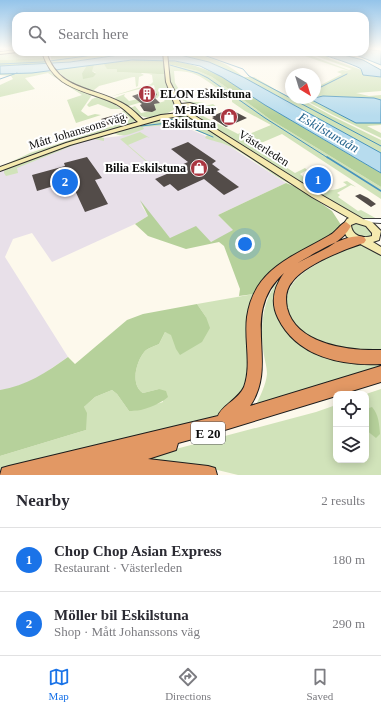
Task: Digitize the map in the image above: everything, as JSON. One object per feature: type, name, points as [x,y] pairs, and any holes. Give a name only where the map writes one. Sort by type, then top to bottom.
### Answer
[{"type":"highway","name":"E 20","points":[[215,424],[241,408],[252,387],[256,363],[253,324],[258,299],[265,286],[273,275],[286,264],[339,236],[346,226]]},
{"type":"highway","points":[[362,240],[343,245],[292,273],[282,287],[280,304],[286,322],[306,342],[322,350],[344,356],[381,357]]},
{"type":"highway","name":"E 20","points":[[9,475],[215,424],[381,374]]},
{"type":"highway","points":[[349,391],[381,380]]},
{"type":"highway","name":"E 20","points":[[55,475],[228,428],[333,396]]},
{"type":"highway","name":"E 20","points":[[79,468],[95,471],[147,468],[208,475]]},
{"type":"main road","points":[[55,71],[74,87],[121,105],[142,122]]},
{"type":"main road","points":[[166,71],[168,82],[179,108]]},
{"type":"main road","points":[[173,94],[189,105]]},
{"type":"main road","name":"Mått Johanssons väg","points":[[161,117],[189,105]]},
{"type":"main road","name":"Västerleden","points":[[189,105],[197,108],[195,112],[200,121]]},
{"type":"main road","name":"Västerleden","points":[[179,108],[180,111],[200,121],[347,215],[372,225],[378,236]]},
{"type":"main road","name":"Mått Johanssons väg","points":[[0,169],[58,147],[142,122],[161,117],[195,112]]},
{"type":"main road","name":"Västerleden","points":[[315,195],[346,226],[351,235],[362,240]]},
{"type":"main road","points":[[346,226],[351,221],[361,221]]},
{"type":"main road","points":[[362,240],[373,240],[378,236]]},
{"type":"main road","points":[[362,240],[381,251]]},
{"type":"street","points":[[361,221],[381,222],[378,236]]},
{"type":"shaded area","points":[[173,123],[229,146],[286,183],[218,215],[234,231],[211,242],[170,238],[140,203],[148,216],[135,224],[52,262],[32,233],[13,239],[5,257],[68,357],[36,379],[10,389],[0,390],[0,172],[63,148],[93,139],[121,136],[142,127]]},
{"type":"green space","points":[[51,71],[66,84],[92,95],[81,111],[88,116],[95,114],[101,115],[76,123],[67,100],[82,95],[48,73],[25,78],[35,89],[0,97],[0,85],[13,79],[11,76],[0,74]]},
{"type":"green space","points":[[57,71],[83,71],[82,73],[96,73],[92,71],[139,72],[144,75],[139,77],[138,86],[136,87],[135,77],[133,77],[99,86],[94,90],[97,92],[93,92],[69,81]]},
{"type":"green space","points":[[83,71],[92,71],[96,74],[93,77],[83,79]]},
{"type":"green space","points":[[164,71],[164,74],[117,72]]},
{"type":"green space","points":[[174,71],[175,83],[180,91],[176,91],[183,99],[189,102],[204,103],[188,103],[181,99],[173,87],[169,72]]},
{"type":"green space","points":[[185,71],[198,71],[212,77],[271,120],[381,187],[381,199],[282,134],[261,143],[264,146],[258,149],[295,173],[305,168],[307,170],[300,174],[322,189],[334,190],[347,185],[343,182],[347,181],[356,187],[351,185],[337,193],[340,195],[338,197],[358,211],[361,210],[379,220],[360,218],[335,206],[205,122],[196,113],[201,107],[213,104],[218,108],[203,116],[238,134],[243,131],[249,134],[271,125],[245,111],[232,102],[232,98],[192,73]]},
{"type":"green space","points":[[198,71],[208,71],[239,87],[279,113],[381,173],[381,187],[271,120],[212,77]]},
{"type":"green space","points":[[230,71],[236,71],[243,77]]},
{"type":"green space","points":[[362,71],[370,76],[381,77],[381,91],[356,93],[369,96],[381,95],[381,100],[374,98],[321,96],[321,85],[342,74],[337,72]]},
{"type":"green space","points":[[149,74],[164,74],[167,86],[177,104],[175,109],[158,117],[152,118],[140,116],[130,108],[135,106],[141,113],[156,110],[149,106],[165,101],[160,97],[128,106],[112,99],[125,94],[124,96],[129,101],[157,95],[153,92],[147,93],[150,89],[155,89],[154,85],[109,97],[151,84],[153,82],[152,75]]},
{"type":"green space","points":[[243,77],[254,77],[285,95],[285,100]]},
{"type":"green space","points":[[97,97],[112,102],[121,109],[111,109],[98,104],[89,107],[87,105],[92,99]]},
{"type":"green space","points":[[292,104],[310,104],[381,140],[381,153]]},
{"type":"green space","points":[[312,104],[321,104],[356,123],[381,123],[381,125],[367,126],[381,133],[381,138]]},
{"type":"green space","points":[[126,110],[135,119],[135,121],[130,124],[67,142],[0,167],[30,153],[128,121],[130,118],[122,111]]},
{"type":"green space","points":[[184,114],[301,189],[282,180],[247,156],[229,146],[205,138],[207,135],[179,124],[143,127],[144,129],[125,135],[117,135],[114,133],[160,119]]},
{"type":"green space","points":[[140,132],[150,138],[147,137],[128,145],[155,168],[151,170],[150,165],[120,139]]},
{"type":"green space","points":[[101,137],[104,138],[104,141],[94,139],[79,143],[17,168],[18,173],[6,176],[4,173],[4,171],[8,168],[42,155],[77,143]]},
{"type":"green space","points":[[286,183],[301,189],[332,211],[343,228],[295,255],[254,294],[239,296],[240,289],[224,246],[219,242],[186,249],[148,236],[135,224],[148,216],[140,200],[170,238],[196,226],[211,242],[233,230],[218,215]]},
{"type":"green space","points":[[358,223],[368,226],[373,233],[371,237],[360,237],[354,234],[351,226]]},
{"type":"green space","points":[[349,235],[352,238],[305,262],[277,303],[318,354],[331,359],[347,362],[381,364],[381,370],[256,405],[267,374],[262,330],[264,311],[270,293],[281,278],[297,265],[333,246]]},
{"type":"green space","points":[[362,244],[381,253],[381,353],[347,351],[329,347],[301,330],[292,320],[287,308],[287,297],[291,286],[301,275],[338,252]]},
{"type":"green space","points":[[254,294],[248,312],[246,326],[249,369],[248,383],[246,389],[240,397],[224,411],[216,416],[0,470],[0,456],[86,430],[84,407],[95,397],[112,390],[117,394],[129,411],[134,411],[163,402],[159,389],[143,393],[137,384],[137,367],[145,351],[159,344],[165,332],[171,334],[206,317],[197,304]]},
{"type":"green space","points":[[197,304],[206,317],[210,328],[202,342],[180,355],[171,335],[165,332],[159,344],[145,351],[137,367],[137,384],[143,393],[159,389],[166,391],[168,397],[155,405],[144,409],[129,411],[117,394],[112,390],[95,397],[84,407],[87,413],[86,430],[0,456],[0,390],[27,382],[68,357],[75,364],[127,320],[143,314]]},
{"type":"green space","points":[[381,389],[381,475],[238,475],[193,464],[144,461],[123,463],[316,412],[333,406],[333,463],[369,463],[369,393]]},
{"type":"green space","points":[[372,407],[376,413],[379,423],[380,434],[376,438],[369,432],[369,408]]},
{"type":"water","points":[[0,71],[46,71],[0,74]]},
{"type":"water","name":"Eskilstunaån","points":[[210,71],[230,71],[243,77],[285,100],[285,104],[292,104],[381,153],[381,173]]},
{"type":"water","points":[[362,71],[381,71],[381,77],[363,75]]},
{"type":"water","points":[[321,96],[374,98],[381,100],[381,123],[356,123],[320,104],[321,104]]},
{"type":"building","points":[[142,88],[149,89],[157,94],[155,98],[160,103],[154,104],[156,110],[152,112],[144,111],[140,105],[142,104],[132,96],[138,94]]},
{"type":"building","points":[[206,88],[218,96],[204,99],[195,90]]},
{"type":"building","name":"M-Bilar Eskilstuna","points":[[230,109],[247,118],[226,127],[212,118],[214,117],[212,116]]},
{"type":"building","points":[[122,113],[128,118],[107,125],[101,119]]},
{"type":"building","name":"Bilia Eskilstuna","points":[[188,142],[216,161],[212,164],[220,170],[217,171],[239,187],[224,195],[204,179],[178,191],[170,184],[164,187],[155,179],[183,167],[181,165],[188,162],[171,149]]},
{"type":"building","points":[[87,157],[102,178],[95,180],[108,204],[85,212],[73,186],[60,190],[57,185],[37,191],[32,175],[65,166],[64,163]]},
{"type":"building","points":[[360,194],[376,204],[371,207],[355,196]]},
{"type":"waterway","points":[[192,71],[208,78],[265,118],[328,158]]},
{"type":"waterway","name":"Eskilstunaån","points":[[245,71],[249,76],[381,146]]},
{"type":"waterway","points":[[0,79],[17,73]]},
{"type":"waterway","points":[[321,87],[347,74]]},
{"type":"waterway","points":[[170,119],[213,137]]},
{"type":"waterway","points":[[141,126],[177,122]]},
{"type":"waterway","points":[[327,157],[381,191]]},
{"type":"place","name":"ELON Eskilstuna","points":[[147,94]]},
{"type":"place","name":"M-Bilar Eskilstuna","points":[[229,117]]},
{"type":"place","name":"Bilia Eskilstuna","points":[[199,168]]},
{"type":"place","name":"Chop Chop Asian Express","points":[[318,180]]},
{"type":"place","name":"Möller bil Eskilstuna","points":[[65,182]]}]
